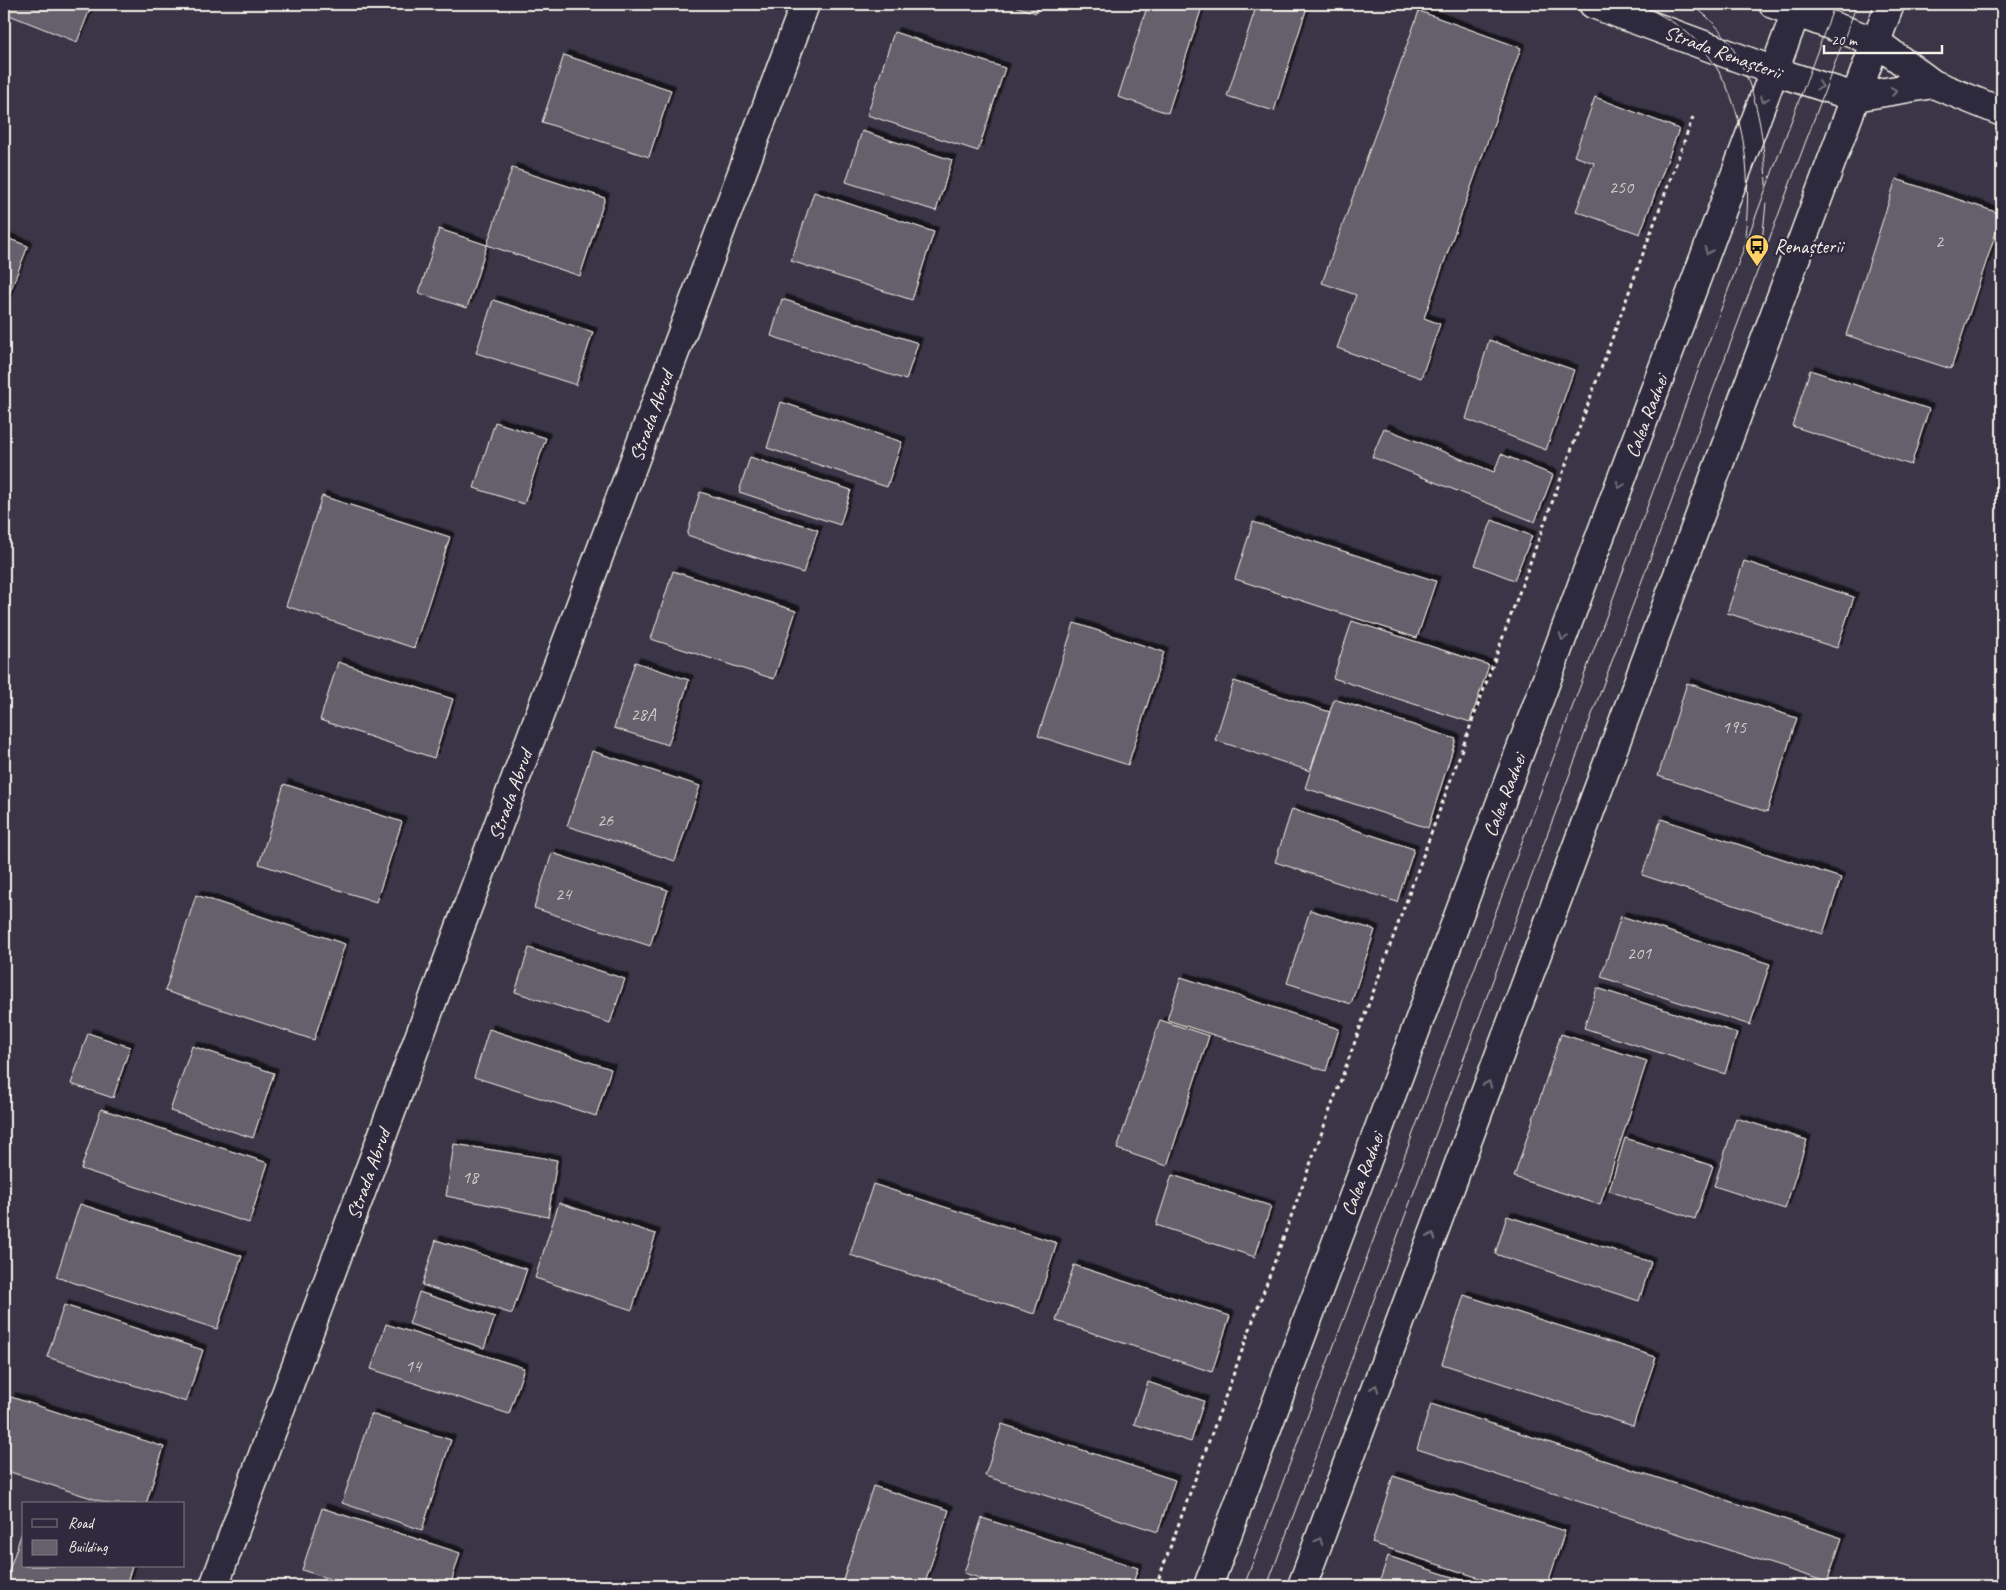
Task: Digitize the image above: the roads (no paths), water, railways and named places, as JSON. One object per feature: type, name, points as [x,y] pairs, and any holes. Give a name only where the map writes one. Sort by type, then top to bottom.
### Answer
[{"type":"main road","name":"Strada Abrud","points":[[214,1586],[805,4]]},
{"type":"main road","name":"Strada Renașterii","points":[[1593,4],[1774,71],[1855,97]]},
{"type":"main road","points":[[1302,1586],[1890,4]]},
{"type":"main road","name":"Calea Radnei","points":[[1208,1586],[1774,71],[1790,7]]},
{"type":"main road","points":[[1790,7],[1876,42],[1933,84],[2002,112]]},
{"type":"main road","points":[[1855,97],[1933,84]]},
{"type":"tram line","points":[[1640,4],[1671,21],[1693,38],[1714,64],[1726,86],[1742,134],[1746,160],[1748,186],[1745,236]]},
{"type":"tram line","points":[[1652,4],[1698,9],[1737,4]]},
{"type":"tram line","points":[[1690,4],[1710,20],[1726,39],[1739,60],[1757,109],[1762,134],[1766,185]]},
{"type":"tram line","points":[[1244,1586],[1835,4]]},
{"type":"tram line","points":[[1267,1586],[1857,4]]},
{"type":"tram line","points":[[1762,242],[1766,203]]},
{"type":"place","name":"Renașterii","points":[[1757,267]]}]
